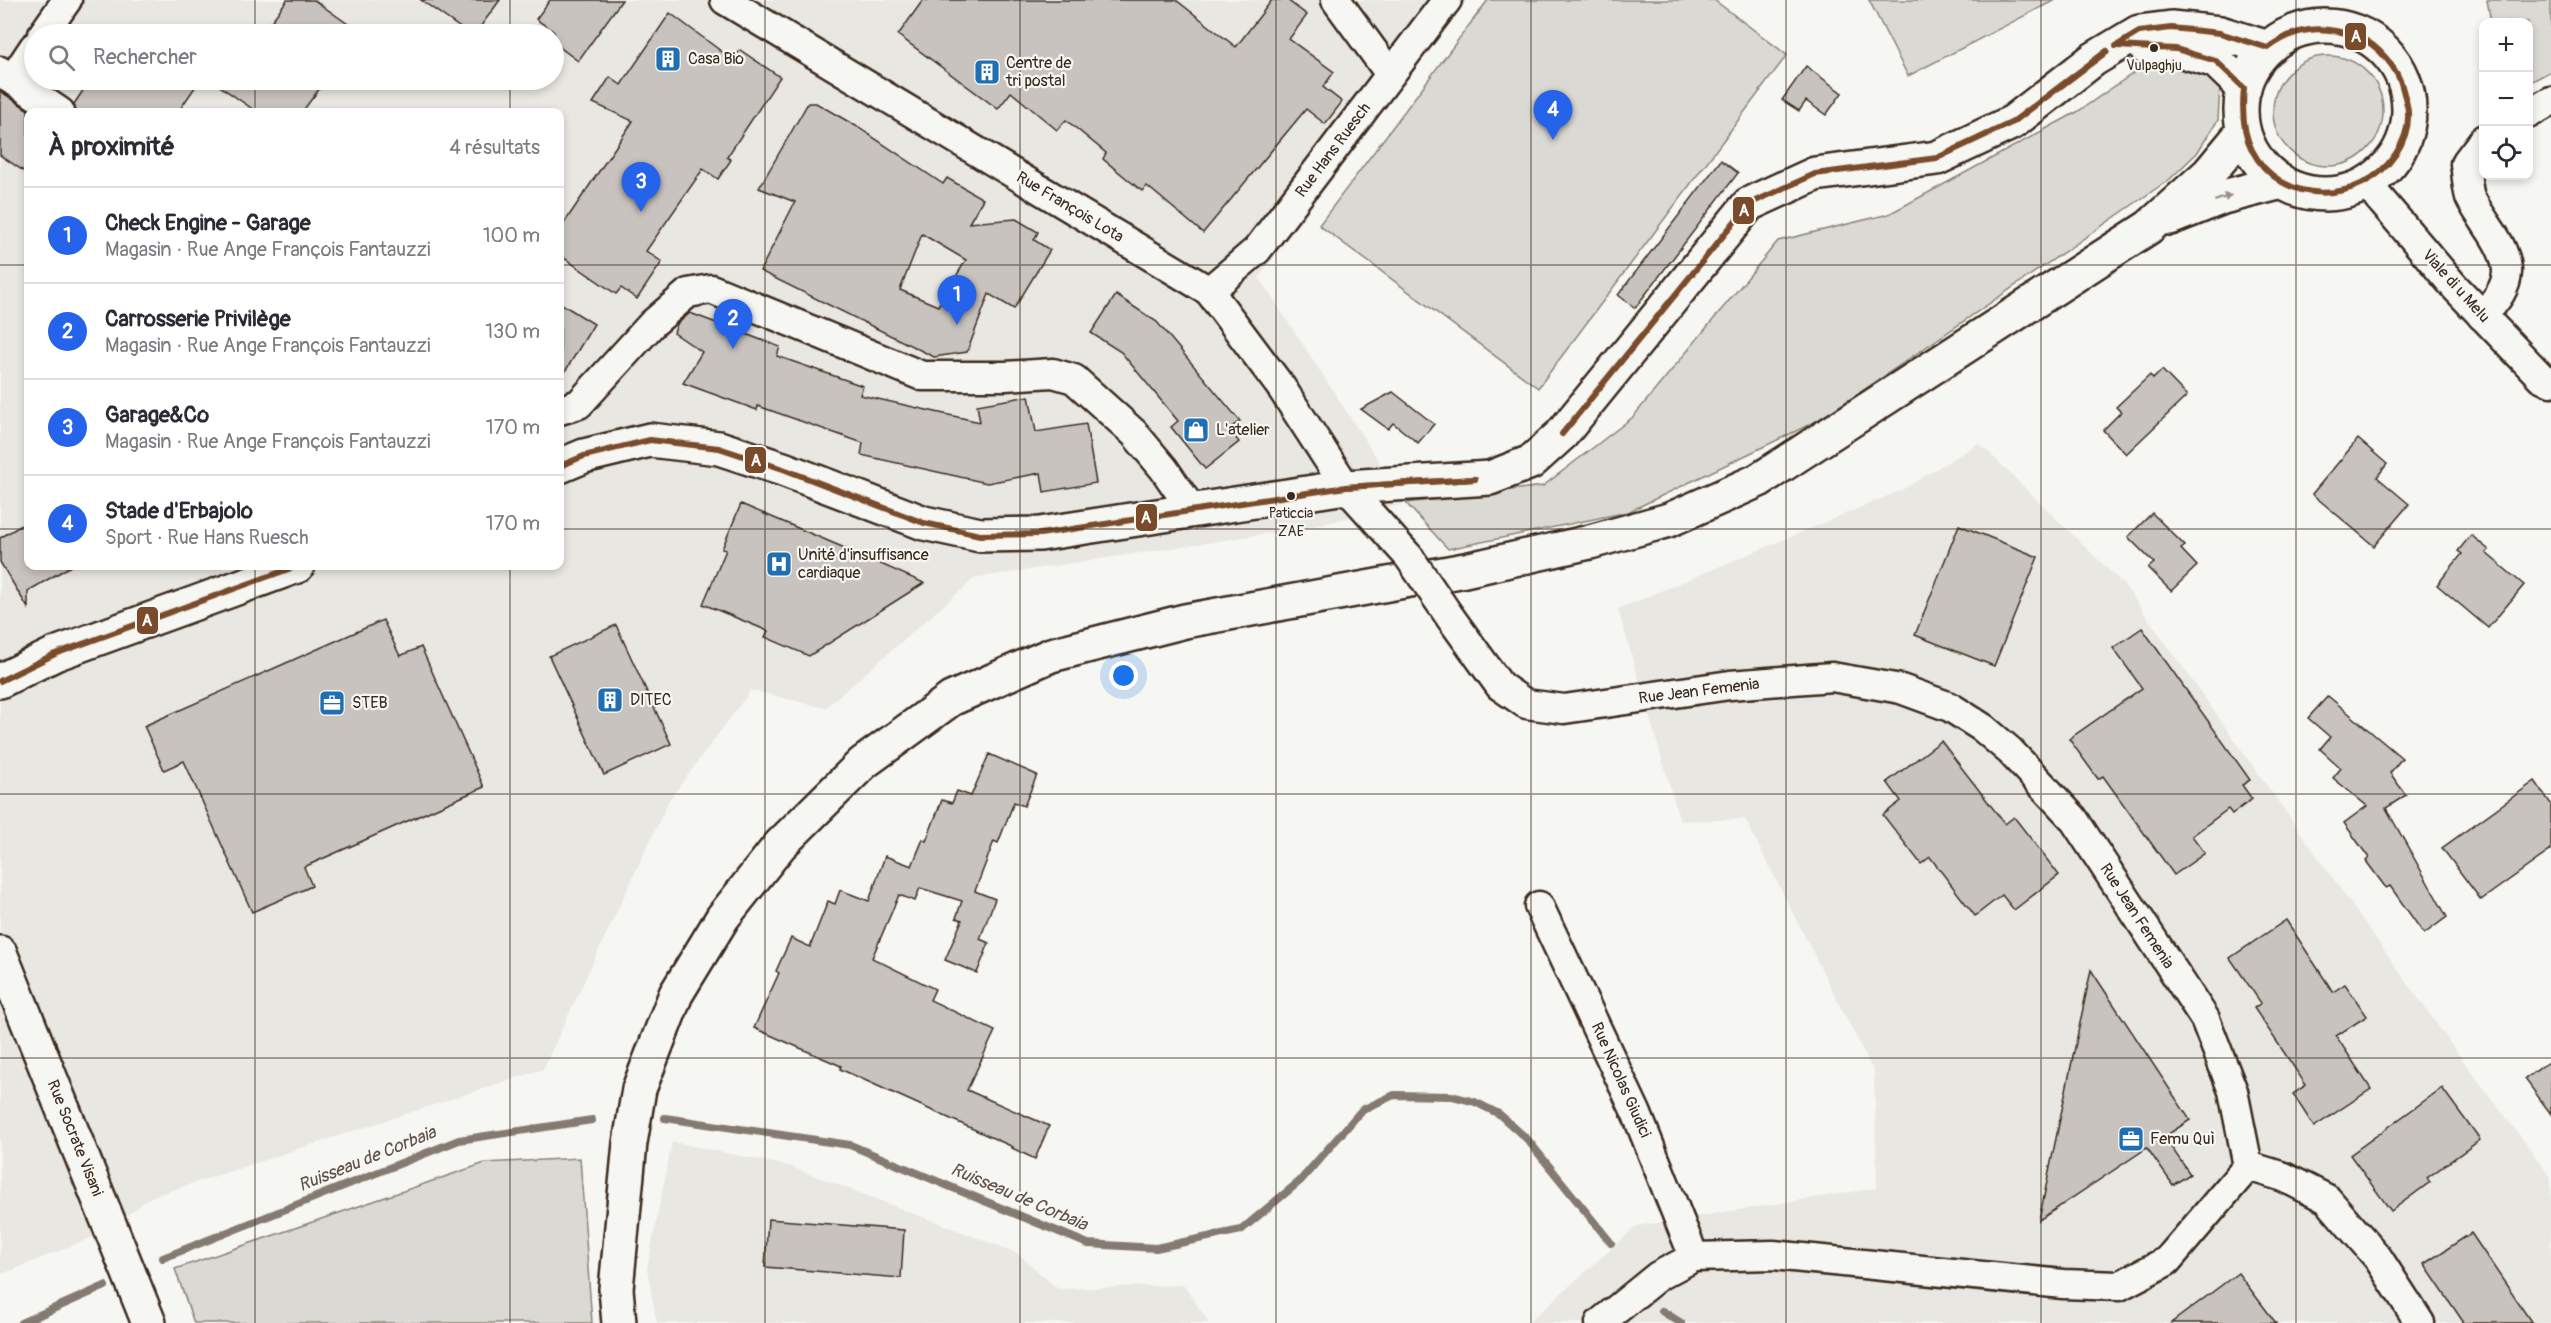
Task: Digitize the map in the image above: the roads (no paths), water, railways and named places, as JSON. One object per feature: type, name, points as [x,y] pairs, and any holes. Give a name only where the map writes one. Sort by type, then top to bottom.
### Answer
[{"type":"street","points":[[50,24],[67,0]]},
{"type":"street","name":"Rue François Lota","points":[[725,0],[1209,291],[1281,387],[1346,487]]},
{"type":"street","points":[[1336,0],[1390,74]]},
{"type":"street","name":"Rue Hans Ruesch","points":[[1209,291],[1257,250],[1447,0]]},
{"type":"street","points":[[2314,13],[2339,27],[2362,35],[2383,49],[2398,69],[2408,93],[2409,120],[2402,145],[2388,167],[2367,184],[2342,193],[2316,194],[2282,182],[2268,173],[2254,154],[2243,132],[2241,110],[2244,88],[2253,66],[2268,48],[2314,13]]},
{"type":"street","points":[[564,464],[584,456],[651,440],[719,448],[783,469],[924,523],[980,534],[1040,534],[1346,487],[1490,478],[1531,462],[1562,434],[1749,204],[1815,174],[1937,158],[2013,122],[2114,46],[2139,32],[2171,28],[2220,33],[2268,48]]},
{"type":"street","points":[[2114,46],[2176,49],[2216,61],[2244,88]]},
{"type":"street","points":[[24,58],[6,76],[24,88]]},
{"type":"street","points":[[27,90],[54,108]]},
{"type":"street","points":[[2533,112],[2551,101]]},
{"type":"street","points":[[2533,115],[2551,116]]},
{"type":"street","points":[[619,1323],[616,1288],[632,1132],[639,1089],[676,994],[723,917],[780,845],[863,763],[951,699],[1051,655],[1174,624],[1465,570],[1590,542],[1669,520],[1759,480],[2149,227],[2209,173],[2243,132]]},
{"type":"street","points":[[2479,146],[2465,164],[2470,197],[2499,242],[2506,261],[2507,282],[2497,300],[2482,316]]},
{"type":"street","points":[[2149,227],[2223,197],[2282,182]]},
{"type":"street","name":"Viale di u Melu","points":[[2367,184],[2482,316],[2541,377],[2551,382]]},
{"type":"street","points":[[564,409],[579,404],[652,324],[688,293],[711,289],[922,376],[1005,376],[1053,373],[1074,378],[1134,433],[1192,510]]},
{"type":"street","name":"Rue Jean Femenia","points":[[1346,487],[1408,557],[1500,686],[1526,704],[1564,709],[1730,685],[1832,677],[1901,689],[1950,707],[1983,729],[2010,751],[2073,818],[2205,1019],[2233,1091],[2248,1166]]},
{"type":"street","points":[[0,681],[55,654],[286,570]]},
{"type":"street","name":"Rue Nicolas Giudici","points":[[1539,906],[1636,1112],[1694,1257]]},
{"type":"street","name":"Rue Socrate Visani","points":[[0,953],[149,1323]]},
{"type":"street","points":[[1600,1323],[1659,1276],[1694,1257],[1773,1255],[2063,1284],[2119,1286],[2167,1261],[2248,1166],[2284,1177],[2327,1199],[2379,1258],[2420,1323]]},
{"type":"waterway","name":"Ruisseau de Corbaia","points":[[665,1118],[850,1145],[1088,1244],[1156,1248],[1241,1230],[1300,1181],[1362,1110],[1394,1095],[1452,1096],[1475,1102],[1499,1114],[1527,1139],[1611,1243]]},
{"type":"waterway","name":"Ruisseau de Corbaia","points":[[163,1258],[459,1140],[592,1120]]},
{"type":"waterway","name":"Ruisseau de Corbaia","points":[[21,1323],[105,1286]]},
{"type":"waterway","name":"Ruisseau de Corbaia","points":[[1662,1311],[1681,1323]]},
{"type":"place","name":"Vulpaghju","points":[[2154,48]]},
{"type":"place","name":"Casa Bio","points":[[668,59]]},
{"type":"place","name":"Centre de tri postal","points":[[987,72]]},
{"type":"place","name":"Stade d'Erbajolo","points":[[1553,140]]},
{"type":"place","name":"Garage&Co","points":[[641,212]]},
{"type":"place","name":"Check Engine - Garage","points":[[957,325]]},
{"type":"place","name":"Carrosserie Privilège","points":[[733,349]]},
{"type":"place","name":"L'atelier","points":[[1196,430]]},
{"type":"place","name":"Paticcia ZAE","points":[[1291,496]]},
{"type":"place","name":"Unité d'insuffisance cardiaque","points":[[779,564]]},
{"type":"place","name":"DITEC","points":[[610,700]]},
{"type":"place","name":"STEB","points":[[332,703]]},
{"type":"place","name":"Femu Quì","points":[[2131,1139]]}]
